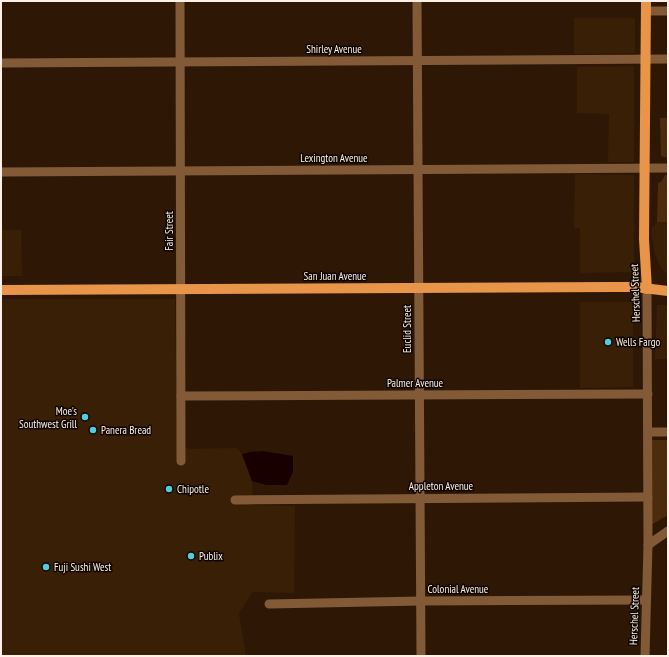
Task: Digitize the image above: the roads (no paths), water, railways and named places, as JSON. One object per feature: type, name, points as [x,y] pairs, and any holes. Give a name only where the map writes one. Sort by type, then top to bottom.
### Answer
[{"type":"main road","name":"Herschel Street","points":[[646,6],[644,239],[647,289]]},
{"type":"main road","name":"San Juan Avenue","points":[[1,290],[621,287],[668,291]]},
{"type":"street","name":"Fair Street","points":[[180,1],[181,460]]},
{"type":"street","name":"Euclid Street","points":[[417,1],[421,656]]},
{"type":"street","points":[[646,6],[668,11]]},
{"type":"street","name":"Shirley Avenue","points":[[1,63],[668,59]]},
{"type":"street","name":"Lexington Avenue","points":[[1,172],[668,168]]},
{"type":"street","name":"Herschel Street","points":[[645,656],[648,545],[647,289]]},
{"type":"street","name":"Palmer Avenue","points":[[181,396],[648,394]]},
{"type":"street","points":[[648,432],[668,432]]},
{"type":"street","name":"Appleton Avenue","points":[[235,500],[648,497]]},
{"type":"street","points":[[648,545],[668,531]]},
{"type":"street","name":"Colonial Avenue","points":[[269,604],[420,601],[646,600]]},
{"type":"place","name":"Wells Fargo","points":[[608,342]]},
{"type":"place","name":"Moe's Southwest Grill","points":[[85,417]]},
{"type":"place","name":"Panera Bread","points":[[93,430]]},
{"type":"place","name":"Chipotle","points":[[169,489]]},
{"type":"place","name":"Publix","points":[[191,556]]},
{"type":"place","name":"Fuji Sushi West","points":[[46,567]]}]
